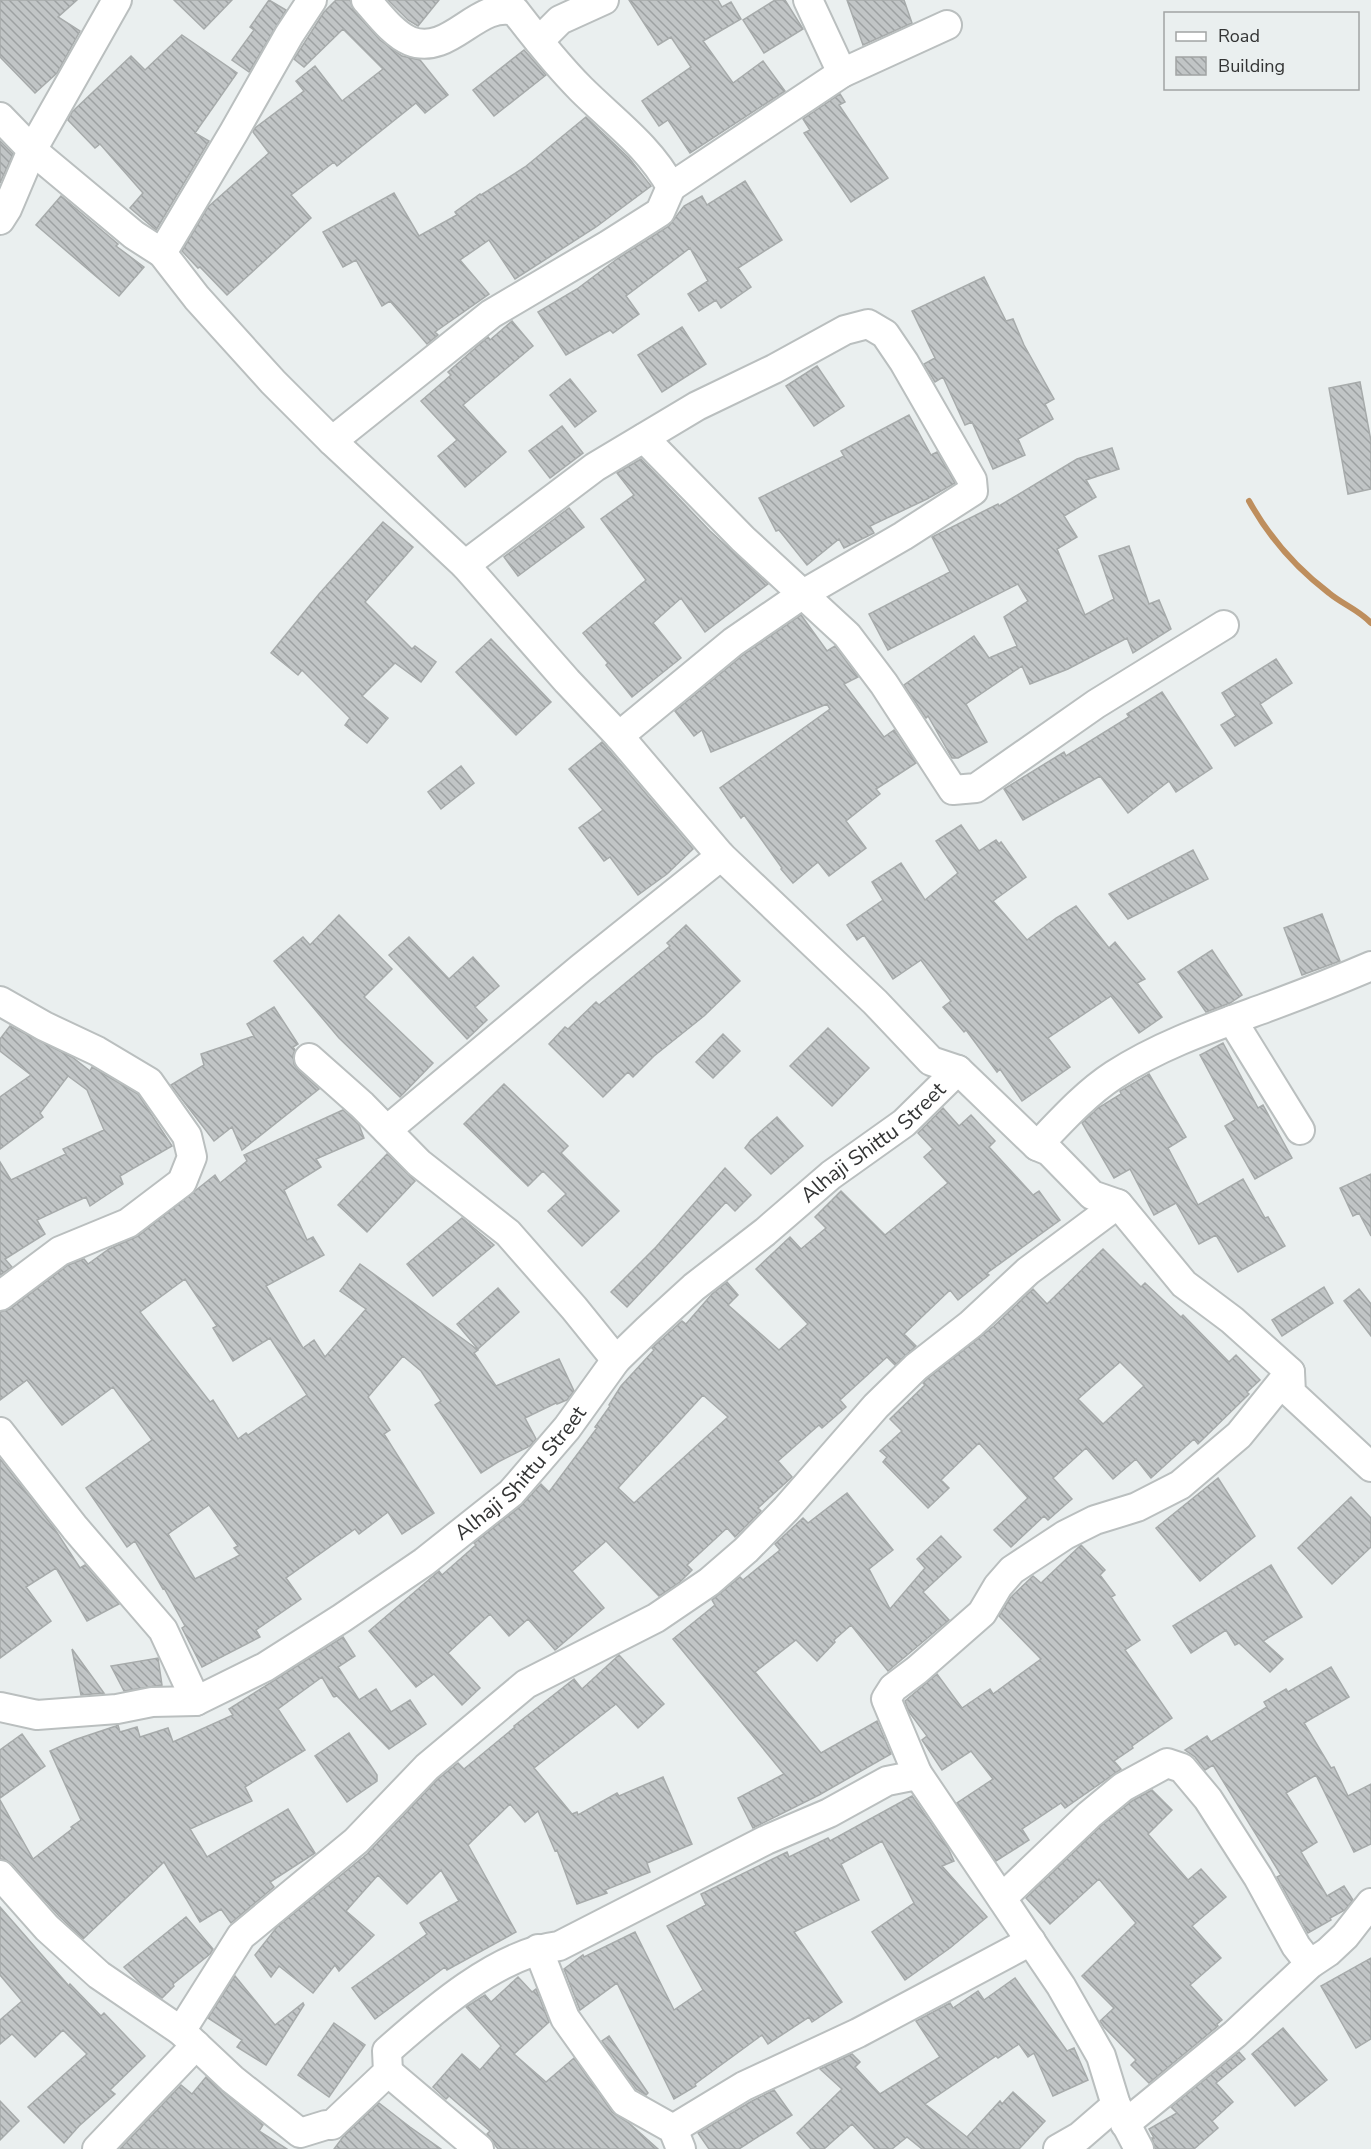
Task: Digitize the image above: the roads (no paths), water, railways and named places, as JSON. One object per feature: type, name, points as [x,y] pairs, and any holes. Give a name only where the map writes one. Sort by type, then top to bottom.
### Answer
[{"type":"street","points":[[0,220],[32,150],[117,0]]},
{"type":"street","points":[[162,253],[289,35],[312,0]]},
{"type":"street","points":[[366,0],[409,41],[421,43],[439,40],[490,8],[505,6],[515,11],[579,87],[662,169],[671,187]]},
{"type":"street","points":[[539,41],[560,20],[604,0]]},
{"type":"street","points":[[808,0],[842,73]]},
{"type":"street","points":[[332,441],[491,314],[608,246],[660,212],[671,187],[842,73],[947,25]]},
{"type":"street","points":[[0,117],[32,150],[134,235],[162,253],[196,298],[273,382],[332,441],[465,565],[567,681],[619,736],[721,856],[875,1002],[931,1061],[958,1070],[1037,1146],[1049,1151],[1092,1195],[1118,1204],[1184,1284],[1232,1320],[1290,1372],[1291,1393],[1371,1467]]},
{"type":"street","points":[[465,565],[595,467],[697,406],[774,369],[845,330],[868,324],[885,334],[972,480],[973,491],[903,536],[803,594],[734,642],[619,736]]},
{"type":"street","points":[[644,438],[743,539],[847,635],[884,684],[953,790],[976,788],[1096,705],[1224,625]]},
{"type":"street","points":[[387,1130],[581,968],[721,856]]},
{"type":"street","points":[[1037,1146],[1084,1098],[1148,1054],[1371,966]]},
{"type":"street","points":[[0,1001],[44,1026],[97,1051],[149,1082],[187,1136],[192,1157],[182,1182],[128,1223],[60,1251],[0,1296]]},
{"type":"street","points":[[1232,1020],[1300,1130]]},
{"type":"street","points":[[309,1058],[419,1163],[508,1233],[616,1360]]},
{"type":"street","name":"Alhaji Shittu Street","points":[[0,1707],[37,1715],[117,1709],[152,1702],[196,1701],[266,1668],[342,1618],[424,1562],[511,1493],[567,1428],[616,1360],[694,1287],[765,1232],[831,1174],[904,1123],[958,1070]]},
{"type":"street","points":[[97,2149],[188,2038],[241,1936],[356,1841],[427,1767],[526,1684],[656,1617],[709,1582],[746,1550],[786,1509],[876,1406],[916,1367],[971,1324],[1028,1271],[1118,1204]]},
{"type":"street","points":[[1139,2149],[1121,2115],[1101,2056],[1061,1986],[917,1773],[886,1699],[893,1688],[982,1613],[998,1586],[1012,1570],[1065,1534],[1095,1520],[1137,1508],[1180,1485],[1239,1434],[1290,1372]]},
{"type":"street","points":[[0,1432],[75,1528],[163,1630],[196,1701]]},
{"type":"street","points":[[1002,1898],[1089,1815],[1123,1787],[1167,1763],[1182,1768],[1208,1799],[1258,1877],[1296,1946],[1310,1964]]},
{"type":"street","points":[[479,2149],[388,2072],[387,2051],[437,2007],[501,1966],[538,1949],[559,1946],[766,1840],[829,1813],[887,1781],[917,1773]]},
{"type":"street","points":[[0,1875],[47,1928],[99,1975],[188,2038],[232,2079],[300,2133],[332,2125],[388,2072]]},
{"type":"street","points":[[1058,2149],[1121,2115],[1235,2034],[1310,1964],[1328,1952],[1345,1936],[1371,1903]]},
{"type":"street","points":[[538,1949],[565,2018],[625,2102],[677,2139],[744,2086],[858,2033],[1031,1941]]},
{"type":"waterway","points":[[1249,501],[1265,527],[1294,562],[1329,593],[1371,623]]}]
